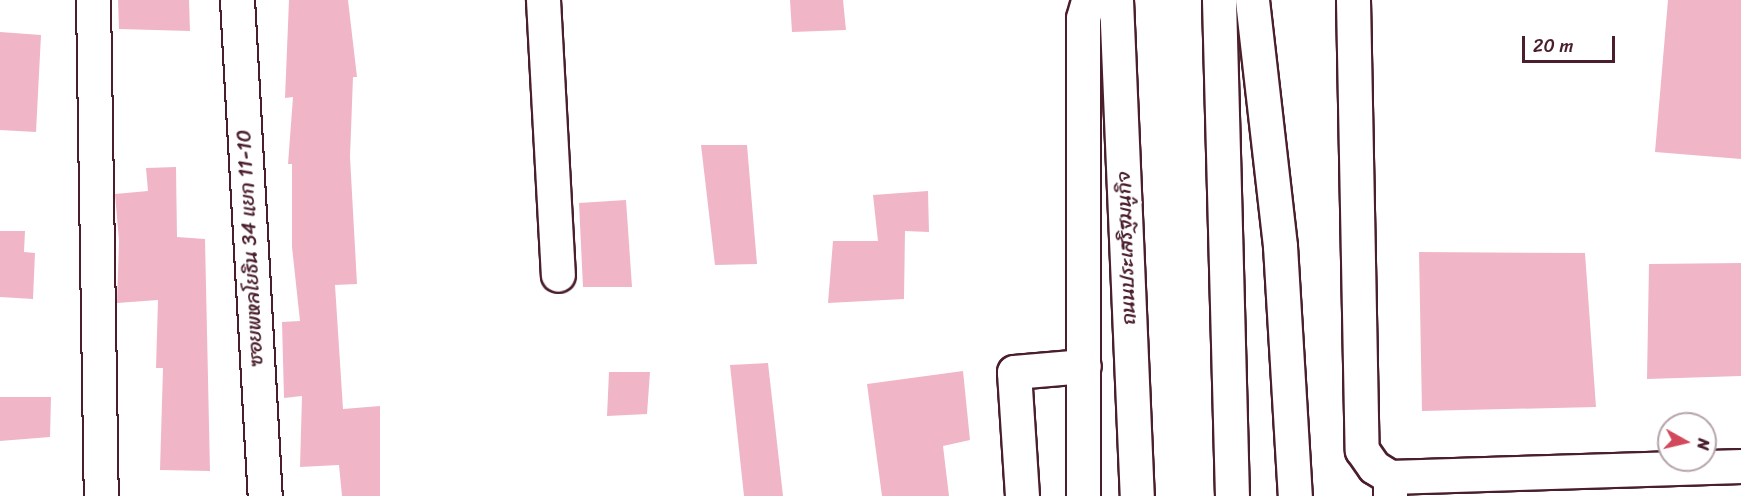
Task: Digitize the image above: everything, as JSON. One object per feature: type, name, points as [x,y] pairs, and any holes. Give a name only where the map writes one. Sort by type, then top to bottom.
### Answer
[{"type":"main road","points":[[93,0],[101,496]]},
{"type":"main road","name":"ซอยพหลโยธิน 34 แยก 11-10","points":[[237,0],[265,496]]},
{"type":"main road","points":[[543,0],[558,275]]},
{"type":"main road","points":[[1083,496],[1083,18],[1088,0]]},
{"type":"main road","name":"ถนนประเสริฐมนูกิจ","points":[[1116,0],[1136,485]]},
{"type":"main road","points":[[1219,0],[1232,488]]},
{"type":"main road","points":[[1252,0],[1280,246],[1295,496]]},
{"type":"main road","points":[[1353,0],[1362,450],[1390,487],[1741,466]]},
{"type":"main road","points":[[1022,496],[1014,372],[1084,366]]},
{"type":"building","points":[[118,0],[189,0],[190,31],[119,29]]},
{"type":"building","points":[[289,0],[348,0],[357,77],[353,77],[350,157],[357,284],[335,285],[343,409],[380,406],[380,496],[342,496],[339,465],[300,467],[302,396],[284,398],[282,322],[300,321],[292,247],[292,164],[288,164],[293,97],[285,98]]},
{"type":"building","points":[[790,0],[843,0],[846,30],[792,32]]},
{"type":"building","points":[[1668,0],[1741,0],[1741,159],[1655,152]]},
{"type":"building","points":[[0,32],[41,35],[36,132],[0,130]]},
{"type":"building","points":[[701,145],[747,145],[757,264],[715,265]]},
{"type":"building","points":[[176,167],[177,237],[205,239],[210,471],[160,470],[163,368],[156,368],[158,300],[117,303],[119,241],[115,194],[148,191],[146,168]]},
{"type":"building","points":[[928,191],[929,232],[905,231],[904,299],[828,303],[833,241],[878,241],[873,195]]},
{"type":"building","points":[[626,200],[632,287],[583,287],[579,203]]},
{"type":"building","points":[[0,231],[25,231],[24,252],[35,253],[33,299],[0,297]]},
{"type":"building","points":[[1419,252],[1585,253],[1596,407],[1422,411]]},
{"type":"building","points":[[1741,263],[1741,376],[1647,379],[1649,264]]},
{"type":"building","points":[[768,363],[783,496],[744,496],[730,365]]},
{"type":"building","points":[[963,371],[970,440],[943,446],[949,496],[882,496],[867,384]]},
{"type":"building","points":[[609,372],[650,372],[647,414],[607,416]]},
{"type":"building","points":[[0,397],[51,397],[50,437],[0,441]]}]
